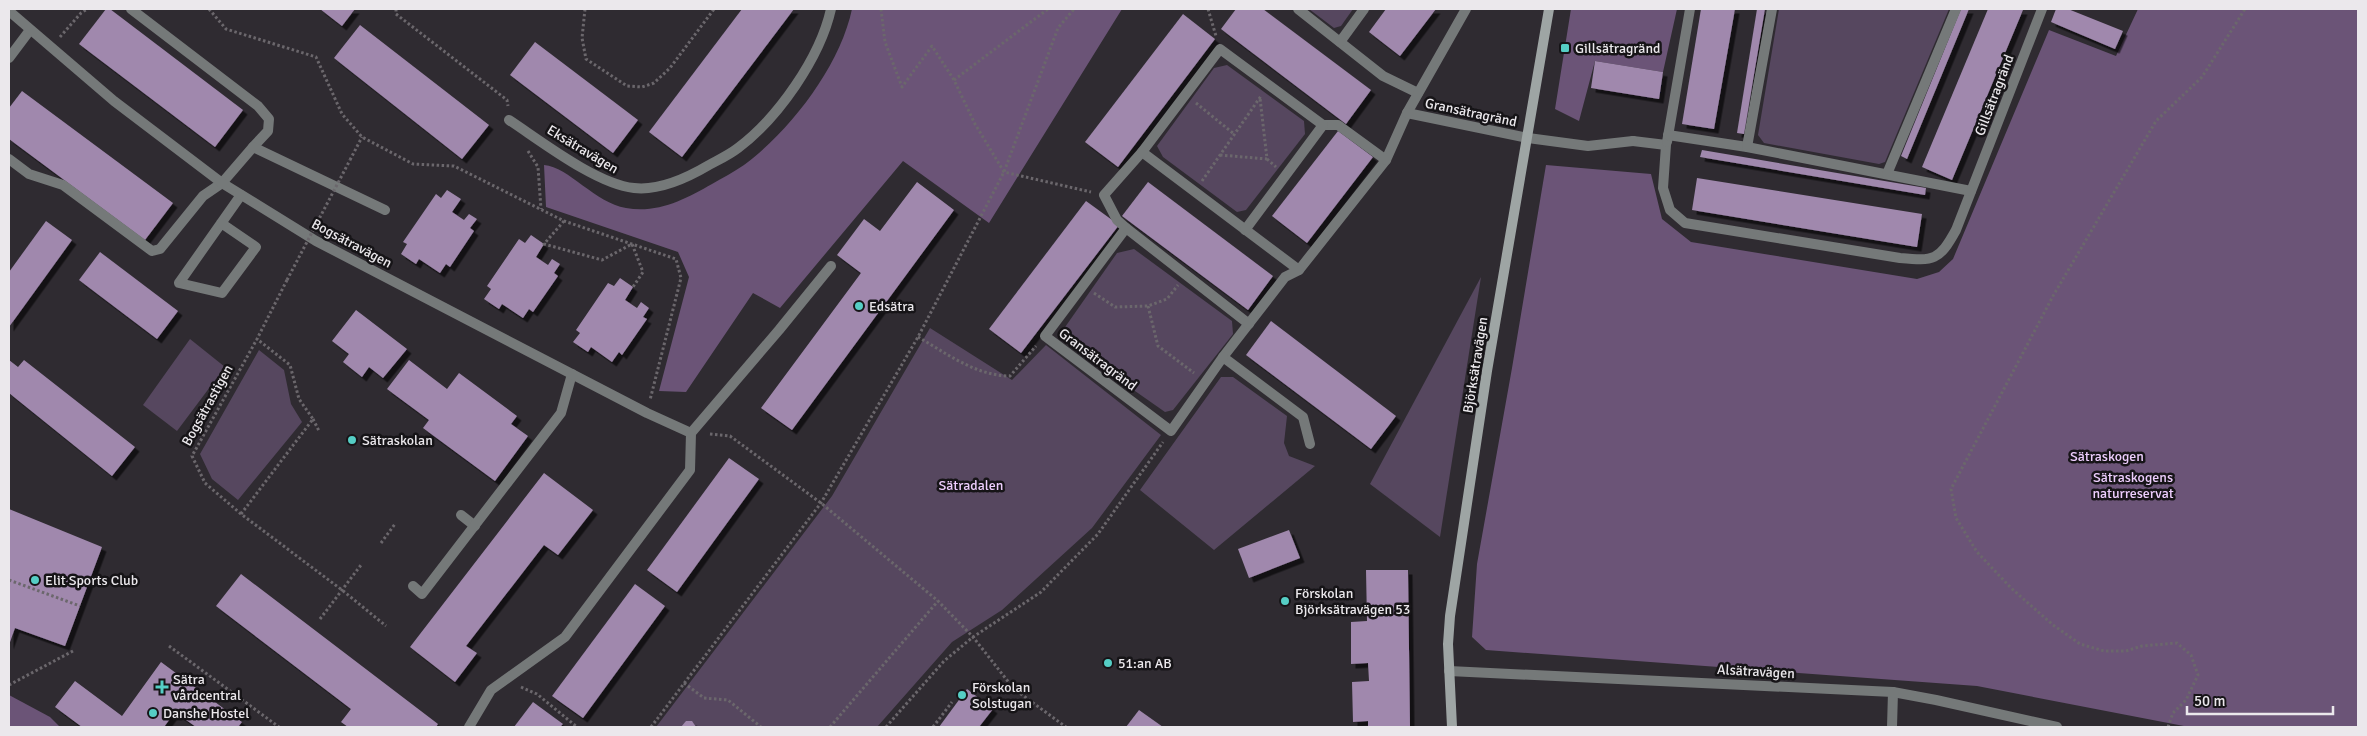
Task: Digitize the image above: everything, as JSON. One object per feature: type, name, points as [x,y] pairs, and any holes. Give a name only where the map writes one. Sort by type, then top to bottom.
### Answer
[{"type":"street","points":[[9,159],[29,174],[63,185],[152,251],[160,249],[203,196],[222,183],[268,131],[269,119],[258,106],[131,9]]},
{"type":"street","name":"Eksätravägen","points":[[508,120],[592,173],[616,185],[651,189],[690,176],[738,148],[781,106],[810,65],[828,22],[831,9]]},
{"type":"street","name":"Gransätragränd","points":[[1298,9],[1383,76],[1418,93]]},
{"type":"street","points":[[1340,42],[1364,9]]},
{"type":"street","name":"Gransätragränd","points":[[1126,228],[1045,336],[1171,431],[1223,357],[1285,277],[1299,270],[1386,160],[1418,93],[1466,9]]},
{"type":"street","name":"Björksätravägen","points":[[1452,727],[1449,671],[1450,616],[1487,371],[1550,9]]},
{"type":"street","name":"Gillsätragränd","points":[[1690,9],[1667,140],[1663,188],[1670,210],[1685,223],[1928,261],[1945,250],[1971,192],[2042,9]]},
{"type":"street","points":[[1748,147],[1772,9]]},
{"type":"street","points":[[1887,174],[1956,9]]},
{"type":"street","name":"Bogsätravägen","points":[[9,11],[114,101],[222,183],[241,195],[316,241],[646,413],[692,433]]},
{"type":"street","points":[[9,58],[30,30]]},
{"type":"street","points":[[1249,324],[1117,220],[1104,195],[1142,152],[1220,49],[1323,126],[1338,126],[1386,160]]},
{"type":"street","name":"Gransätragränd","points":[[1408,113],[1528,138]]},
{"type":"street","points":[[1245,230],[1323,126]]},
{"type":"street","points":[[1528,138],[1588,146],[1633,141],[1667,140],[1748,147],[1971,192]]},
{"type":"street","points":[[253,147],[385,210]]},
{"type":"street","points":[[1142,152],[1299,270]]},
{"type":"street","points":[[222,223],[256,247],[222,293],[178,283],[241,195]]},
{"type":"street","points":[[469,727],[491,690],[565,637],[690,470],[692,433],[831,266]]},
{"type":"street","points":[[1223,357],[1303,417],[1310,444]]},
{"type":"street","points":[[412,586],[422,594],[562,413],[572,374]]},
{"type":"street","points":[[461,516],[475,526]]},
{"type":"street","name":"Alsätravägen","points":[[1449,671],[1893,692],[2058,727]]},
{"type":"street","points":[[1892,727],[1893,692]]},
{"type":"path","points":[[60,37],[81,13],[87,9]]},
{"type":"path","points":[[209,9],[226,28],[316,57],[342,114],[362,136],[413,164],[454,166],[564,221],[676,259],[682,278],[646,413]]},
{"type":"path","points":[[396,9],[396,14],[507,100],[508,120]]},
{"type":"path","points":[[585,9],[582,38],[586,59],[627,86],[642,87],[654,83],[670,68],[714,9]]},
{"type":"path","points":[[881,9],[885,42],[902,87],[932,46],[954,80],[975,124],[1004,172],[1104,195]]},
{"type":"path","points":[[954,80],[1048,9]]},
{"type":"path","points":[[651,727],[821,503],[918,336],[1004,172],[1058,28],[1074,9]]},
{"type":"path","points":[[1208,9],[1220,49]]},
{"type":"path","points":[[2168,727],[2173,713],[2186,700],[2198,676],[2191,655],[2177,643],[2142,646],[2126,651],[2104,651],[2080,644],[2053,625],[2011,588],[1977,552],[1956,518],[1951,489],[2053,296],[2156,121],[2202,77],[2245,9]]},
{"type":"path","points":[[1194,192],[1269,86]]},
{"type":"path","points":[[1185,95],[1234,134]]},
{"type":"path","points":[[1220,155],[1267,159],[1260,98]]},
{"type":"path","name":"Bogsätrastigen","points":[[362,136],[257,339],[192,456],[206,483],[241,514],[342,590],[386,626]]},
{"type":"path","points":[[538,167],[541,209]]},
{"type":"path","points":[[564,221],[544,244],[602,260],[632,244]]},
{"type":"path","points":[[632,244],[642,272],[633,288]]},
{"type":"path","points":[[1083,286],[1115,307],[1148,306],[1167,298],[1186,275]]},
{"type":"path","points":[[1148,306],[1158,346],[1206,382]]},
{"type":"path","points":[[918,336],[966,365],[998,376],[1010,376],[1025,360]]},
{"type":"path","points":[[257,339],[290,365],[299,399],[319,430]]},
{"type":"path","points":[[241,514],[313,419]]},
{"type":"path","points":[[886,727],[944,661],[973,637],[1041,592],[1098,534],[1171,431]]},
{"type":"path","points":[[692,433],[730,436],[821,503],[938,601],[973,637],[1014,689],[1066,727]]},
{"type":"path","points":[[381,543],[395,524]]},
{"type":"path","points":[[320,619],[361,565]]},
{"type":"path","points":[[9,580],[80,606]]},
{"type":"path","points":[[830,727],[938,601]]},
{"type":"path","points":[[169,646],[279,727]]},
{"type":"path","points":[[9,685],[73,651]]},
{"type":"path","points":[[684,683],[704,698],[728,700],[761,727]]},
{"type":"path","points":[[537,694],[577,727]]},
{"type":"path","points":[[933,727],[952,702]]},
{"type":"green space","points":[[852,9],[1122,9],[989,223],[903,161],[780,308],[753,293],[686,392],[659,391],[689,277],[678,252],[546,207],[544,165],[563,172],[593,193],[615,205],[626,208],[649,209],[660,207],[692,195],[744,165],[762,151],[796,115],[825,74],[837,52],[846,31]]},
{"type":"green space","points":[[1309,9],[1353,9],[1341,26],[1334,28]]},
{"type":"green space","points":[[1571,9],[1677,9],[1663,72],[1595,61],[1579,121],[1555,109]]},
{"type":"green space","points":[[1779,9],[1949,9],[1885,162],[1879,164],[1764,143],[1758,135]]},
{"type":"green space","name":"Sätraskogen","points":[[2138,9],[2358,9],[2358,727],[2189,727],[1977,686],[1486,650],[1472,637],[1477,564],[1546,165],[1651,174],[1662,219],[1691,242],[1917,279],[1939,272],[1953,259],[2049,30],[2116,56]]},
{"type":"green space","points":[[1227,65],[1304,121],[1305,134],[1246,210],[1237,212],[1163,157],[1157,146],[1214,68]]},
{"type":"green space","points":[[1134,249],[1232,321],[1233,334],[1173,410],[1165,412],[1065,342],[1063,330],[1117,253]]},
{"type":"green space","points":[[1481,277],[1440,537],[1370,484]]},
{"type":"green space","name":"Sätradalen","points":[[930,328],[1012,380],[1046,345],[1161,435],[1092,528],[1002,610],[952,642],[877,727],[656,727],[832,496]]},
{"type":"green space","points":[[190,339],[225,367],[177,431],[143,405]]},
{"type":"green space","points":[[259,350],[284,370],[291,404],[302,422],[238,500],[212,479],[200,454]]},
{"type":"green space","points":[[1221,377],[1233,377],[1287,416],[1284,443],[1289,456],[1315,466],[1214,550],[1140,490]]},
{"type":"green space","points":[[9,695],[50,717],[60,727],[9,727]]},
{"type":"building","points":[[106,9],[110,9],[243,110],[215,147],[79,44]]},
{"type":"building","points":[[320,9],[355,9],[342,26]]},
{"type":"building","points":[[742,9],[794,9],[682,157],[649,132]]},
{"type":"building","points":[[1236,9],[1263,9],[1371,90],[1346,124],[1221,29]]},
{"type":"building","points":[[1386,9],[1436,9],[1400,56],[1369,32]]},
{"type":"building","points":[[1701,9],[1735,9],[1714,129],[1682,124]]},
{"type":"building","points":[[1757,9],[1765,9],[1744,134],[1737,133]]},
{"type":"building","points":[[1961,9],[1969,9],[1907,159],[1901,156]]},
{"type":"building","points":[[1988,9],[2023,10],[1952,180],[1922,167]]},
{"type":"building","points":[[2056,9],[2068,9],[2123,31],[2115,49],[2051,22]]},
{"type":"building","points":[[1183,14],[1215,39],[1118,167],[1085,142]]},
{"type":"building","points":[[360,25],[489,125],[462,159],[334,58]]},
{"type":"building","points":[[535,42],[638,120],[613,153],[510,75]]},
{"type":"building","points":[[1595,61],[1663,72],[1659,99],[1591,88]]},
{"type":"building","points":[[22,91],[173,203],[145,240],[9,139],[9,108]]},
{"type":"building","points":[[1338,131],[1373,157],[1307,243],[1272,216]]},
{"type":"building","points":[[1702,150],[1926,188],[1925,195],[1700,157]]},
{"type":"building","points":[[1697,178],[1922,214],[1917,247],[1692,210]]},
{"type":"building","name":"Edsätra","points":[[917,182],[954,210],[792,430],[761,408],[861,273],[837,255],[864,219],[880,231]]},
{"type":"building","points":[[1148,182],[1273,276],[1248,310],[1122,216]]},
{"type":"building","points":[[447,190],[461,199],[452,212],[464,220],[469,214],[477,219],[470,228],[474,231],[450,267],[446,264],[440,273],[419,259],[416,264],[401,254],[407,244],[403,242],[436,194],[441,198]]},
{"type":"building","points":[[1086,201],[1119,225],[1021,353],[989,329]]},
{"type":"building","points":[[46,221],[72,240],[9,327],[9,272]]},
{"type":"building","points":[[531,235],[544,244],[536,257],[548,265],[552,259],[560,264],[554,273],[558,276],[533,312],[529,309],[523,318],[502,304],[499,309],[484,299],[491,289],[487,286],[519,239],[525,243]]},
{"type":"building","points":[[100,252],[178,311],[157,339],[79,280]]},
{"type":"building","points":[[620,278],[633,287],[625,300],[637,308],[641,302],[649,308],[643,317],[647,319],[622,355],[619,352],[612,362],[591,347],[588,352],[573,342],[580,333],[576,330],[608,283],[614,286]]},
{"type":"building","points":[[356,310],[407,349],[383,378],[369,367],[362,377],[343,362],[349,354],[332,341]]},
{"type":"building","points":[[1271,321],[1396,416],[1371,449],[1246,355]]},
{"type":"building","points":[[9,360],[18,367],[24,360],[135,447],[112,476],[9,393]]},
{"type":"building","points":[[409,360],[447,389],[459,373],[517,416],[511,424],[528,436],[495,481],[423,428],[429,420],[387,389]]},
{"type":"building","points":[[729,458],[759,479],[677,592],[647,570]]},
{"type":"building","points":[[544,473],[593,510],[558,555],[544,545],[466,646],[477,653],[455,682],[410,647]]},
{"type":"building","points":[[9,509],[102,547],[65,646],[15,628],[9,645]]},
{"type":"building","points":[[1289,530],[1300,558],[1249,578],[1238,549]]},
{"type":"building","points":[[1366,570],[1408,570],[1410,727],[1368,727],[1368,721],[1353,722],[1352,682],[1369,681],[1368,663],[1351,664],[1351,622],[1367,621]]},
{"type":"building","points":[[241,574],[438,724],[436,727],[348,727],[341,722],[351,709],[216,606]]},
{"type":"building","points":[[635,584],[665,606],[583,718],[552,696]]},
{"type":"building","points":[[161,662],[242,722],[238,727],[196,727],[175,712],[164,727],[82,727],[55,707],[75,681],[122,716]]},
{"type":"building","points":[[967,689],[993,709],[979,727],[939,727]]},
{"type":"building","points":[[533,702],[563,724],[560,727],[514,727]]},
{"type":"building","points":[[1139,710],[1163,727],[1126,727]]},
{"type":"building","points":[[686,721],[692,721],[696,727],[681,727]]},
{"type":"place","name":"Gillsätragränd","points":[[1565,48]]},
{"type":"place","name":"Edsätra","points":[[859,306]]},
{"type":"place","name":"Sätraskolan","points":[[352,440]]},
{"type":"place","name":"Elit Sports Club","points":[[35,580]]},
{"type":"place","name":"Förskolan Björksätravägen 53","points":[[1285,601]]},
{"type":"place","name":"51:an AB","points":[[1108,663]]},
{"type":"place","name":"Sätra vårdcentral","points":[[162,687]]},
{"type":"place","name":"Förskolan Solstugan","points":[[962,695]]},
{"type":"place","name":"Danshe Hostel","points":[[153,713]]},
{"type":"park label","name":"Sätraskogens naturreservat","points":[[2133,486]]}]
